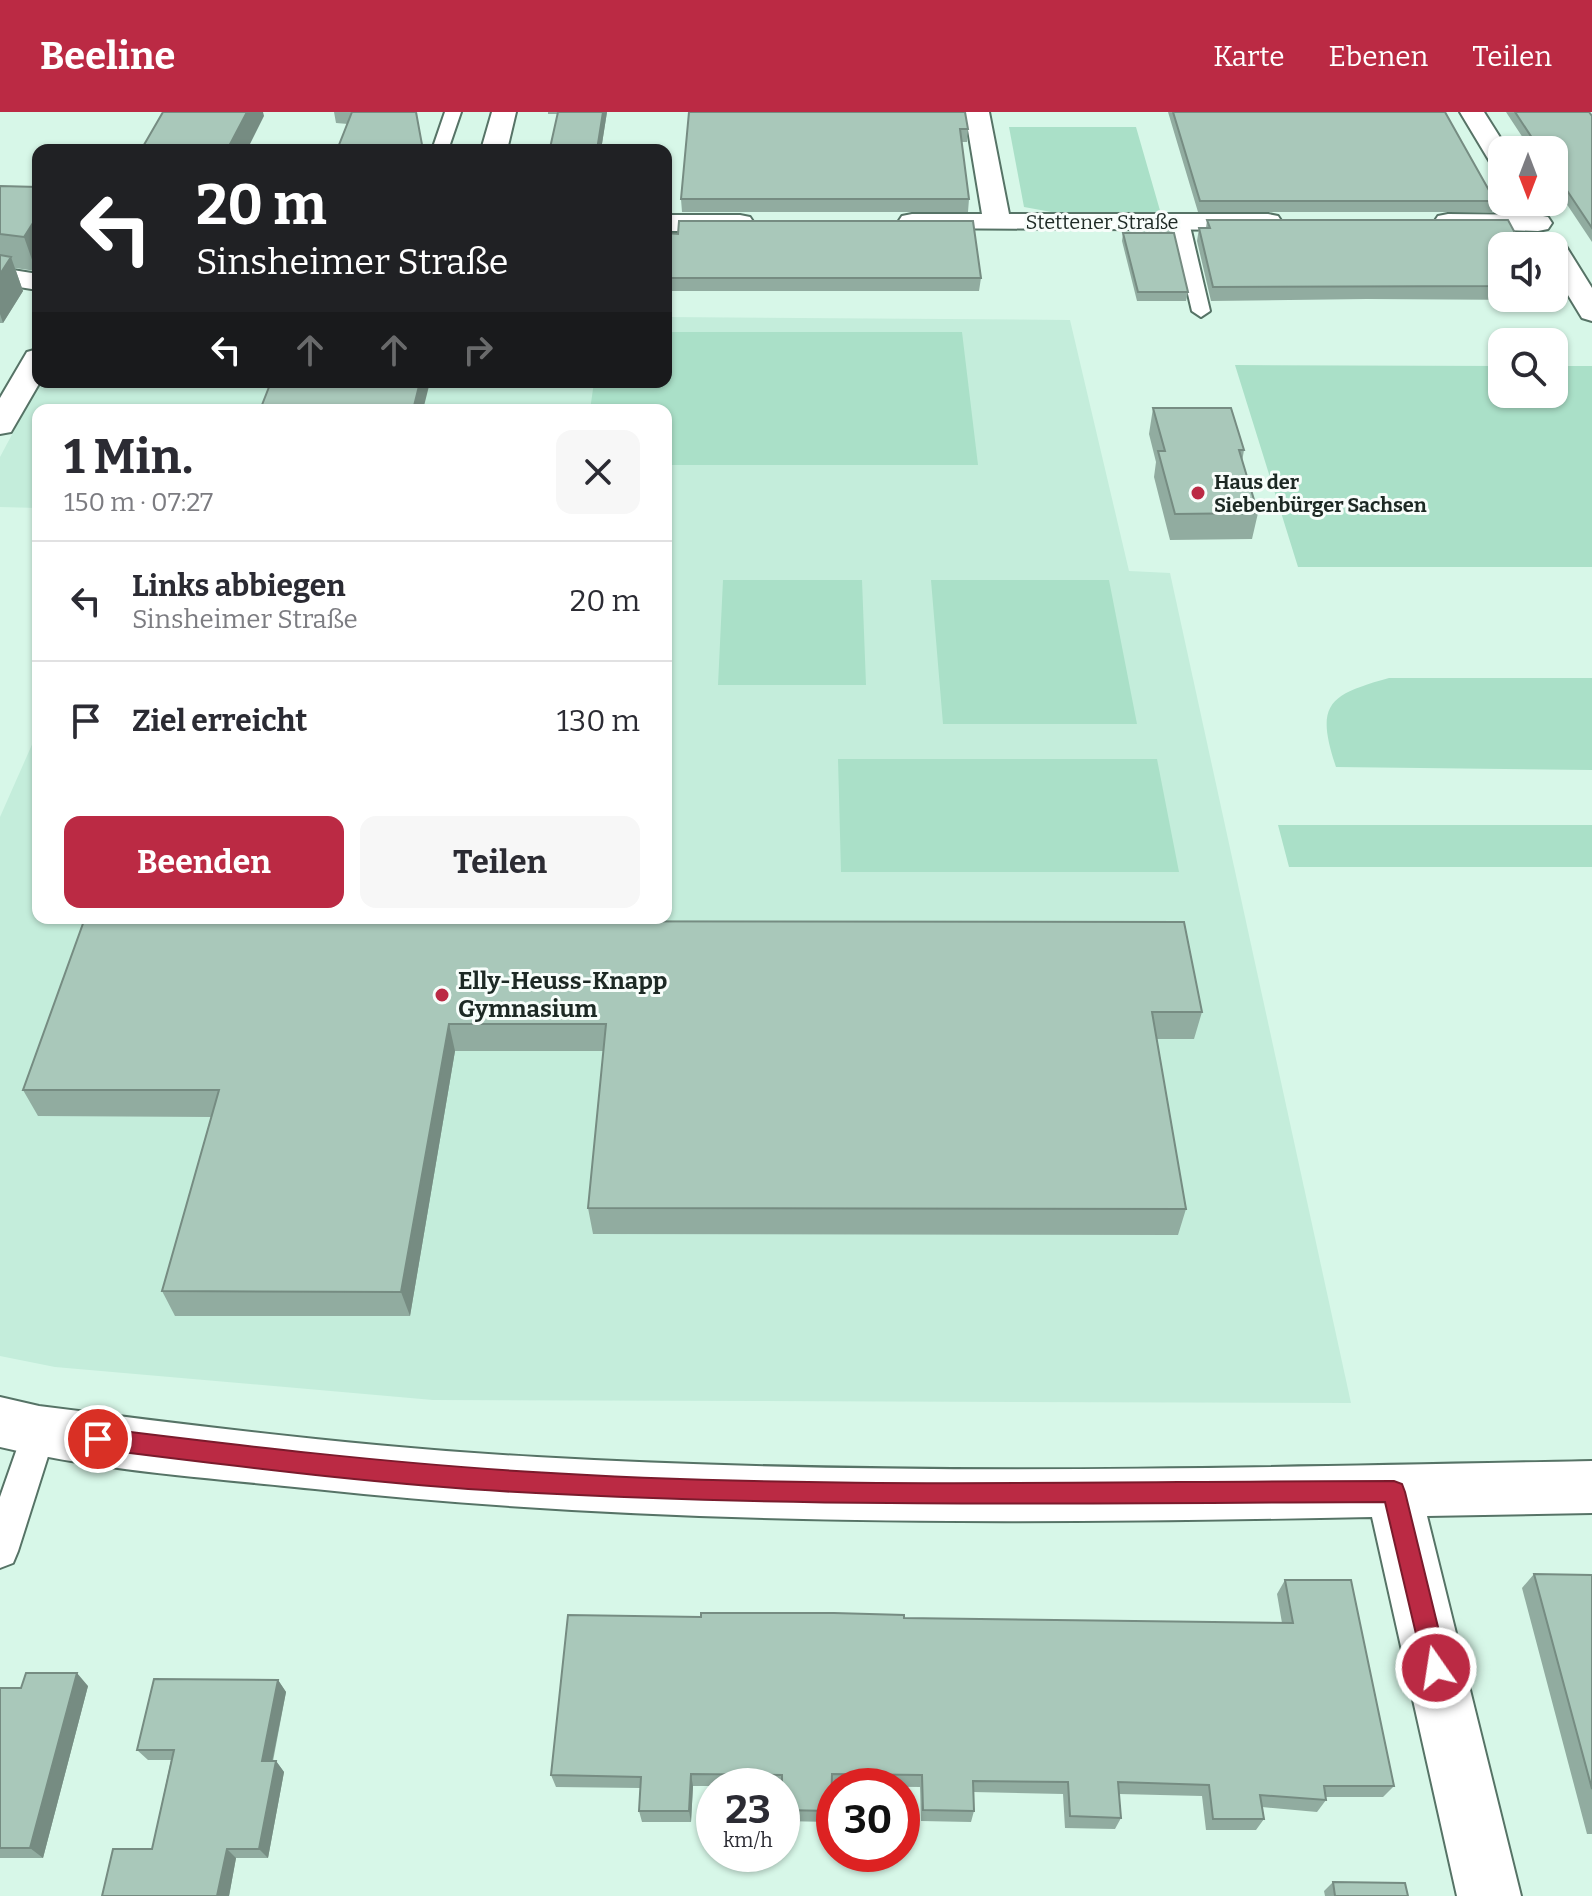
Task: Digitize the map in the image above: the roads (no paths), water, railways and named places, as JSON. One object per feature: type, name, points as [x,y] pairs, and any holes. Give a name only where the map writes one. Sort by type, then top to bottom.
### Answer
[{"type":"street","points":[[496,144],[504,112]]},
{"type":"street","points":[[977,112],[997,221]]},
{"type":"street","points":[[1472,112],[1488,139]]},
{"type":"street","name":"Stettener Straße","points":[[887,222],[1291,222]]},
{"type":"street","points":[[1415,222],[1542,230],[1592,312]]},
{"type":"street","points":[[672,223],[761,223]]},
{"type":"street","points":[[0,276],[32,281]]},
{"type":"street","points":[[0,425],[32,369]]},
{"type":"street","points":[[20,1426],[288,1462],[534,1482],[798,1493],[1394,1492],[1592,1487]]},
{"type":"street","points":[[1394,1492],[1489,1896]]},
{"type":"lane","points":[[442,144],[453,112]]},
{"type":"lane","points":[[1180,222],[1201,311]]},
{"type":"lane","points":[[0,1551],[20,1426]]},
{"type":"place","name":"Haus der Siebenbürger Sachsen","points":[[1198,493]]},
{"type":"place","name":"Elly-Heuss-Knapp Gymnasium","points":[[442,995]]}]
